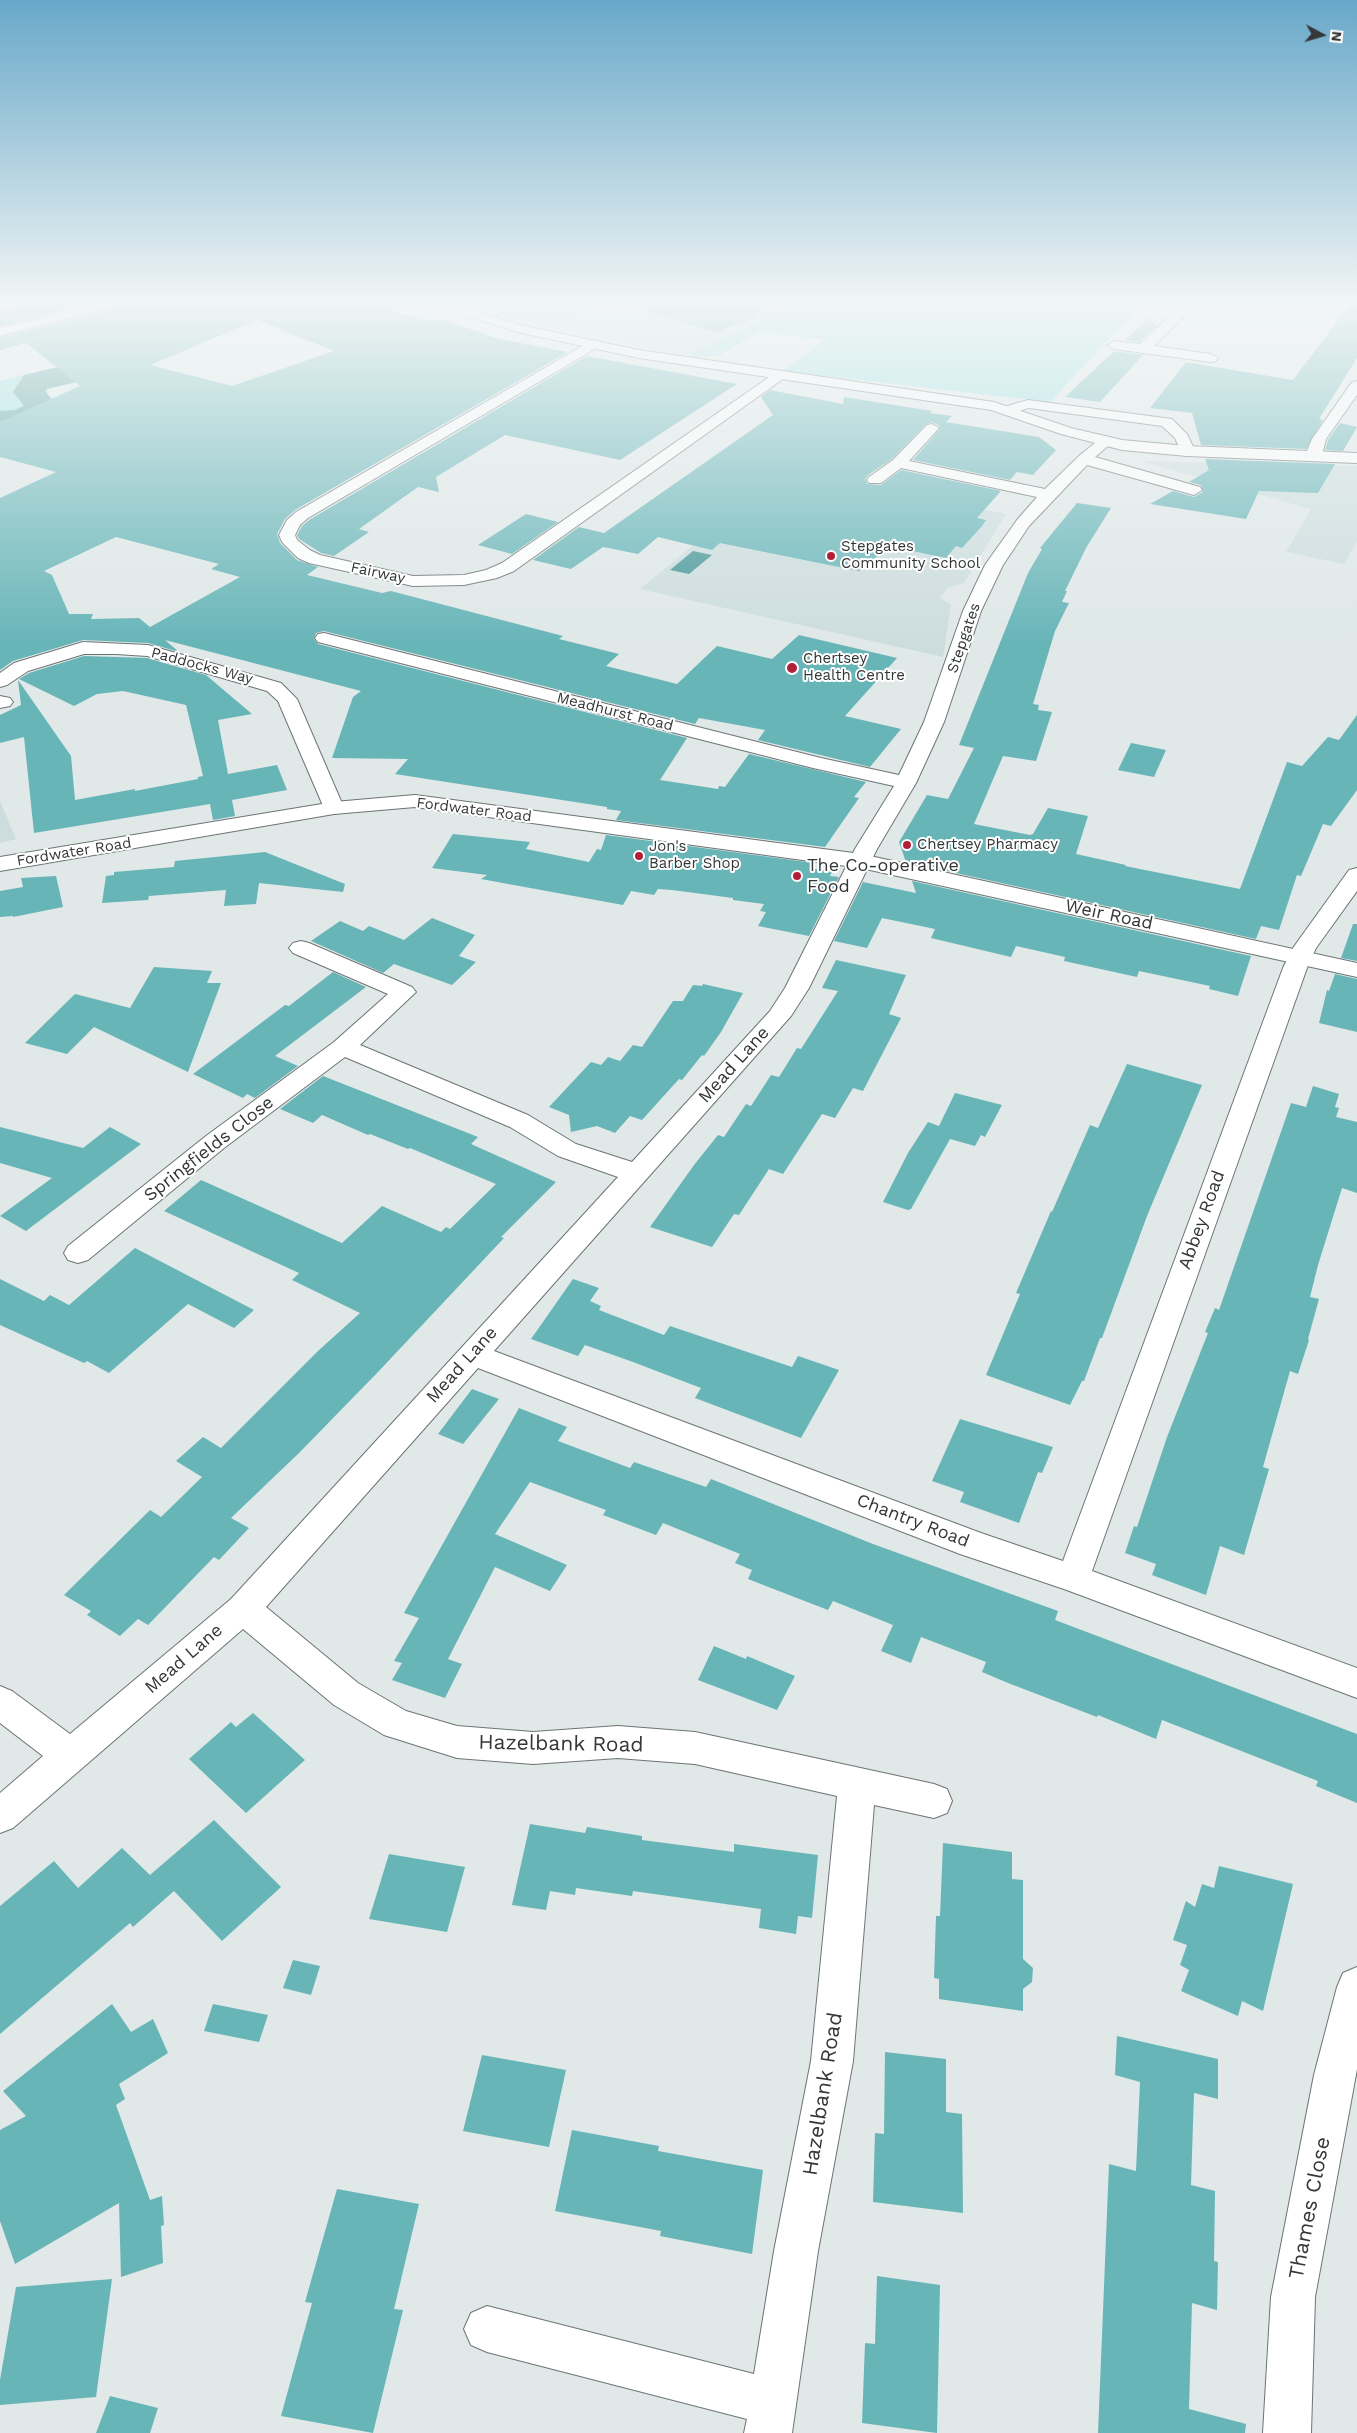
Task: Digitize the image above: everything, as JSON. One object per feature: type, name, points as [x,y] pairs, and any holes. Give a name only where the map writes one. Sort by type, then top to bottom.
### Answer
[{"type":"street","name":"Fairway","points":[[471,416],[302,515],[293,522],[287,535],[290,542],[304,554],[315,559],[413,580],[437,582],[464,580],[491,574],[508,567],[723,416]]},
{"type":"street","points":[[1024,416],[1066,431],[1106,441],[1187,451],[1357,458]]},
{"type":"street","points":[[1119,416],[1167,422],[1182,437],[1187,451]]},
{"type":"street","points":[[1317,456],[1315,451],[1319,439],[1336,416]]},
{"type":"street","points":[[876,480],[898,463],[932,428]]},
{"type":"street","name":"Stepgates","points":[[861,861],[906,783],[934,722],[972,611],[986,579],[1004,549],[1048,494],[1084,459],[1106,441]]},
{"type":"street","points":[[1084,459],[1194,490]]},
{"type":"street","points":[[898,463],[1048,494]]},
{"type":"street","name":"Meadhurst Road","points":[[324,638],[820,764],[906,783]]},
{"type":"street","name":"Paddocks Way","points":[[0,680],[21,667],[53,656],[83,648],[116,648],[148,651],[274,687],[287,699],[334,808]]},
{"type":"street","name":"Fordwater Road","points":[[0,864],[334,808],[387,802],[447,804],[709,842],[861,861]]},
{"type":"street","name":"Weir Road","points":[[861,861],[1357,970]]},
{"type":"street","name":"Mead Lane","points":[[0,1816],[243,1609],[779,1016],[797,988],[861,861]]},
{"type":"street","name":"Abbey Road","points":[[1073,1578],[1300,957],[1357,875]]},
{"type":"street","name":"Springfields Close","points":[[78,1253],[215,1142],[343,1047],[404,992],[301,948]]},
{"type":"street","points":[[343,1047],[519,1121],[549,1142],[567,1150],[636,1173]]},
{"type":"street","name":"Chantry Road","points":[[472,1354],[972,1544],[1073,1578],[1357,1683]]},
{"type":"street","name":"Hazelbank Road","points":[[243,1609],[346,1694],[397,1724],[457,1742],[533,1748],[618,1742],[696,1748],[934,1801]]},
{"type":"street","points":[[0,1702],[71,1756]]},
{"type":"street","name":"Hazelbank Road","points":[[487,2328],[770,2418],[796,2251],[832,2061],[857,1784]]},
{"type":"street","name":"Thames Close","points":[[1287,2433],[1293,2297],[1335,2075],[1357,1987]]},
{"type":"shaded area","points":[[0,416],[38,416],[0,423]]},
{"type":"shaded area","points":[[1140,461],[1357,466],[1357,542],[1344,564],[1286,552],[1311,509]]},
{"type":"shaded area","name":"Stepgates Community School","points":[[786,469],[1006,514],[964,583],[948,588],[940,598],[951,605],[943,657],[640,589]]},
{"type":"shaded area","points":[[693,551],[712,555],[689,574],[670,570]]},
{"type":"shaded area","points":[[0,801],[16,839],[0,843]]},
{"type":"building","points":[[14,416],[458,416],[295,510],[285,519],[277,534],[280,543],[297,560],[318,567],[307,575],[382,593],[391,591],[563,636],[559,639],[619,654],[606,666],[677,684],[717,646],[772,659],[799,635],[897,658],[845,716],[901,729],[870,767],[758,740],[765,730],[699,718],[695,724],[324,631],[316,633],[314,639],[318,644],[687,738],[660,780],[718,789],[719,786],[725,787],[749,754],[866,782],[854,797],[859,798],[825,847],[616,820],[621,811],[607,809],[607,807],[395,774],[408,759],[332,758],[353,697],[361,691],[165,640],[179,652],[148,643],[83,640],[13,661],[0,670],[0,498],[56,472],[0,457],[0,422]],"holes":[[[116,537],[219,564],[211,569],[240,577],[150,627],[139,618],[91,619],[93,614],[69,614],[52,575],[44,571]]]},
{"type":"building","points":[[486,416],[688,416],[620,460],[505,435],[436,477],[439,492],[418,487],[359,529],[369,532],[334,556],[321,553],[299,539],[297,535],[302,526],[309,520]]},
{"type":"building","points":[[772,416],[949,416],[952,416],[946,422],[1039,437],[1056,450],[1033,475],[1017,472],[1010,480],[913,460],[940,429],[940,426],[932,422],[926,424],[892,459],[868,475],[865,479],[867,484],[881,485],[901,470],[1001,491],[977,518],[986,520],[982,526],[962,548],[956,546],[946,558],[889,546],[859,571],[720,543],[712,550],[658,537],[638,554],[603,547],[571,569],[533,560],[579,527],[604,533]]},
{"type":"building","points":[[1193,416],[1321,416],[1319,419],[1323,420],[1306,449],[1201,445]]},
{"type":"building","points":[[1340,423],[1357,427],[1343,451],[1325,450],[1328,440]]},
{"type":"building","points":[[1205,459],[1335,464],[1318,493],[1259,491],[1246,519],[1150,504],[1173,491],[1194,497],[1203,492],[1201,485],[1189,482],[1209,470]]},
{"type":"building","points":[[1077,503],[1111,508],[1086,548],[1065,591],[1067,591],[1062,602],[1069,603],[1055,631],[1033,704],[1039,705],[1038,710],[1052,712],[1036,761],[1003,756],[974,824],[1030,835],[1033,834],[1048,808],[1088,816],[1076,854],[1125,866],[1240,889],[1287,762],[1302,766],[1328,737],[1339,740],[1357,715],[1357,790],[1331,826],[1323,824],[1301,876],[1297,875],[1279,930],[1261,926],[1256,939],[906,862],[899,842],[927,795],[948,799],[974,748],[959,745],[1028,573],[1042,549],[1040,548]]},
{"type":"building","points":[[526,514],[558,522],[512,554],[478,545]]},
{"type":"building","points":[[84,656],[147,658],[206,675],[252,714],[218,720],[228,774],[277,765],[287,790],[232,800],[235,816],[213,820],[210,804],[34,833],[24,737],[0,743],[0,715],[21,705],[18,680],[71,756],[75,800],[135,789],[135,791],[198,779],[198,777],[203,776],[186,705],[123,691],[97,694],[74,706],[19,679],[29,673]]},
{"type":"building","points":[[1131,743],[1166,750],[1154,777],[1118,770]]},
{"type":"building","points":[[453,834],[530,842],[526,849],[589,862],[597,849],[601,850],[606,835],[814,863],[811,868],[832,872],[830,876],[839,877],[809,936],[758,926],[766,912],[760,911],[764,904],[733,900],[733,898],[658,889],[654,895],[631,891],[623,905],[481,879],[487,875],[432,868]]},
{"type":"building","points":[[265,852],[345,884],[343,892],[259,883],[256,904],[224,906],[226,890],[149,896],[148,900],[102,903],[106,876],[114,875],[114,872],[174,867],[175,861]]},
{"type":"building","points":[[56,876],[63,907],[13,917],[0,917],[0,891],[23,887],[21,878]]},
{"type":"building","points":[[912,881],[1251,956],[1238,996],[1209,989],[1210,986],[1139,971],[1137,977],[1064,961],[1065,957],[1016,946],[1011,957],[931,938],[935,929],[882,918],[867,948],[834,941],[863,882],[916,893]]},
{"type":"building","points":[[432,918],[475,935],[459,956],[476,962],[452,985],[394,964],[383,973],[311,941],[340,921],[363,931],[369,926],[404,940]]},
{"type":"building","points":[[1353,924],[1357,924],[1357,961],[1341,958]]},
{"type":"building","points":[[836,960],[906,975],[889,1014],[901,1018],[863,1091],[853,1088],[835,1118],[822,1114],[783,1174],[769,1169],[739,1215],[734,1214],[712,1247],[650,1227],[718,1135],[724,1137],[746,1104],[751,1106],[771,1075],[779,1077],[797,1048],[801,1049],[838,991],[822,988]]},
{"type":"building","points":[[154,967],[212,971],[207,983],[221,983],[188,1072],[94,1027],[67,1054],[25,1043],[75,994],[130,1008]]},
{"type":"building","points":[[333,972],[366,987],[275,1056],[298,1066],[255,1098],[247,1094],[243,1098],[193,1074],[285,1005],[289,1006]]},
{"type":"building","points":[[1335,974],[1357,979],[1357,1032],[1319,1023],[1327,990],[1329,991]]},
{"type":"building","points":[[703,984],[743,993],[721,1032],[704,1056],[702,1055],[682,1080],[679,1079],[642,1120],[630,1116],[615,1133],[597,1126],[571,1132],[569,1115],[549,1107],[591,1062],[601,1065],[608,1057],[620,1061],[633,1045],[642,1047],[673,1001],[683,1001],[693,985],[702,986]]},
{"type":"building","points":[[1127,1064],[1202,1085],[1147,1216],[1102,1338],[1100,1338],[1084,1381],[1082,1381],[1070,1405],[986,1375],[1020,1294],[1016,1293],[1051,1211],[1090,1125],[1098,1128]]},
{"type":"building","points":[[323,1076],[478,1137],[471,1144],[556,1182],[501,1237],[504,1238],[378,1372],[299,1453],[231,1518],[249,1528],[219,1560],[214,1557],[148,1625],[138,1619],[120,1636],[87,1615],[91,1611],[64,1595],[150,1510],[161,1517],[202,1477],[176,1461],[203,1437],[221,1448],[318,1351],[360,1313],[292,1280],[299,1273],[164,1211],[201,1180],[342,1243],[382,1206],[441,1232],[446,1227],[450,1229],[496,1184],[410,1148],[408,1149],[370,1134],[368,1135],[322,1115],[313,1123],[280,1109]]},
{"type":"building","points":[[1313,1086],[1339,1094],[1335,1107],[1339,1108],[1336,1117],[1357,1122],[1357,1193],[1342,1188],[1310,1297],[1319,1299],[1309,1340],[1298,1374],[1290,1371],[1263,1467],[1269,1469],[1244,1555],[1220,1546],[1206,1595],[1152,1575],[1156,1564],[1125,1553],[1134,1526],[1137,1527],[1167,1437],[1208,1333],[1205,1332],[1215,1308],[1219,1310],[1291,1103],[1306,1107]]},
{"type":"building","points":[[955,1093],[1002,1105],[985,1137],[981,1135],[975,1146],[950,1139],[911,1209],[908,1210],[883,1202],[908,1153],[928,1122],[939,1126]]},
{"type":"building","points":[[0,1127],[83,1148],[110,1127],[141,1144],[26,1231],[0,1216],[52,1178],[0,1163]]},
{"type":"building","points":[[135,1248],[254,1310],[234,1328],[188,1304],[109,1373],[87,1361],[84,1363],[0,1325],[0,1279],[44,1301],[50,1295],[69,1305]]},
{"type":"building","points":[[573,1279],[599,1288],[590,1301],[601,1306],[599,1310],[664,1335],[670,1326],[792,1367],[798,1356],[839,1370],[801,1438],[695,1398],[701,1388],[633,1362],[585,1345],[578,1356],[531,1339]]},
{"type":"building","points":[[472,1389],[499,1399],[463,1444],[438,1434]]},
{"type":"building","points":[[519,1408],[567,1427],[558,1441],[630,1468],[634,1462],[706,1487],[711,1479],[873,1544],[1058,1611],[1055,1620],[1357,1734],[1357,1803],[1316,1786],[1318,1781],[1162,1720],[1156,1739],[1098,1715],[1097,1717],[982,1672],[986,1662],[921,1637],[911,1663],[881,1651],[893,1625],[833,1601],[828,1610],[748,1579],[752,1570],[735,1563],[740,1554],[663,1523],[656,1535],[603,1515],[606,1510],[530,1482],[495,1534],[567,1565],[550,1591],[495,1567],[448,1659],[462,1664],[445,1698],[392,1680],[402,1663],[394,1661],[419,1618],[404,1613]]},
{"type":"building","points":[[960,1419],[1053,1447],[1042,1473],[1038,1472],[1019,1523],[960,1502],[964,1492],[932,1481]]},
{"type":"building","points":[[714,1646],[746,1659],[747,1656],[795,1676],[777,1710],[698,1680]]},
{"type":"building","points":[[253,1713],[305,1760],[246,1813],[189,1759],[231,1722],[236,1727]]},
{"type":"building","points":[[214,1820],[281,1887],[222,1941],[174,1891],[133,1927],[130,1923],[0,2034],[0,1906],[54,1861],[78,1888],[122,1848],[150,1875]]},
{"type":"building","points":[[530,1824],[585,1833],[587,1827],[642,1836],[642,1840],[734,1852],[734,1844],[818,1855],[812,1918],[798,1916],[796,1934],[759,1928],[761,1909],[633,1891],[632,1896],[576,1888],[575,1895],[550,1891],[546,1910],[512,1905]]},
{"type":"building","points":[[943,1843],[1012,1852],[1012,1879],[1023,1880],[1023,1959],[1033,1968],[1032,1982],[1023,1989],[1023,2011],[939,1999],[939,1979],[934,1978],[936,1916],[940,1916]]},
{"type":"building","points":[[389,1854],[465,1867],[447,1932],[369,1919]]},
{"type":"building","points":[[1219,1866],[1293,1884],[1263,2011],[1242,2001],[1238,2016],[1181,1991],[1189,1970],[1180,1965],[1187,1945],[1173,1940],[1186,1901],[1195,1907],[1202,1884],[1214,1888]]},
{"type":"building","points":[[293,1960],[320,1966],[311,1995],[283,1988]]},
{"type":"building","points":[[112,2004],[131,2032],[153,2019],[168,2053],[119,2084],[125,2099],[116,2105],[150,2200],[162,2196],[164,2225],[161,2226],[163,2263],[121,2277],[119,2203],[15,2264],[0,2221],[0,2130],[26,2116],[3,2091]]},
{"type":"building","points":[[213,2004],[268,2015],[259,2042],[204,2031]]},
{"type":"building","points":[[1117,2036],[1218,2059],[1218,2099],[1194,2093],[1191,2185],[1215,2191],[1214,2261],[1218,2262],[1217,2310],[1192,2303],[1189,2409],[1246,2424],[1245,2433],[1098,2433],[1109,2164],[1136,2171],[1140,2082],[1115,2075]]},
{"type":"building","points":[[885,2052],[946,2059],[946,2112],[962,2114],[963,2213],[873,2202],[875,2133],[884,2134]]},
{"type":"building","points":[[482,2055],[566,2070],[549,2147],[463,2131]]},
{"type":"building","points":[[572,2130],[659,2146],[658,2151],[763,2170],[752,2254],[660,2236],[661,2231],[555,2211]]},
{"type":"building","points":[[337,2189],[419,2204],[394,2309],[403,2310],[373,2433],[281,2416],[312,2303],[305,2302]]},
{"type":"building","points":[[877,2276],[940,2285],[937,2433],[862,2423],[865,2343],[875,2344]]},
{"type":"building","points":[[112,2279],[96,2397],[0,2405],[0,2380],[16,2287]]},
{"type":"building","points":[[110,2396],[158,2408],[150,2433],[96,2433]]},
{"type":"waterway","points":[[0,421],[22,420],[30,416]]},
{"type":"place","name":"Stepgates Community School","points":[[831,556]]},
{"type":"place","name":"Chertsey Health Centre","points":[[792,668]]},
{"type":"place","name":"Chertsey Pharmacy","points":[[907,845]]},
{"type":"place","name":"Jon's Barber Shop","points":[[639,856]]},
{"type":"place","name":"The Co-operative Food","points":[[797,876]]}]
